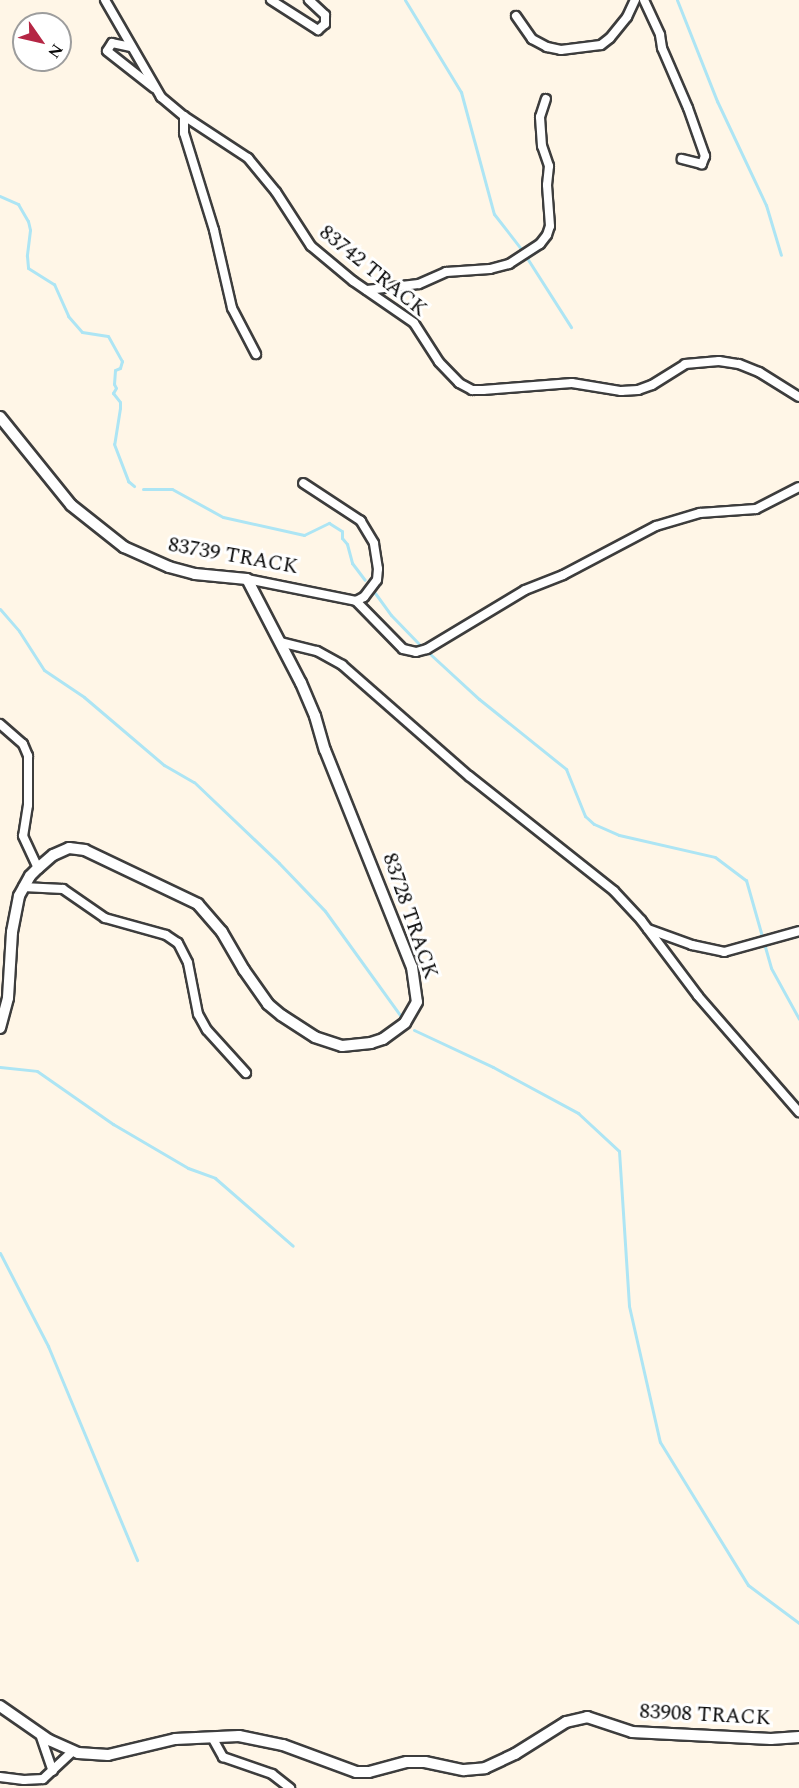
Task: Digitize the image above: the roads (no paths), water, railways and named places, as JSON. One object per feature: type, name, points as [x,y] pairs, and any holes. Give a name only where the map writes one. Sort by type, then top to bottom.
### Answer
[{"type":"street","name":"83742 TRACK","points":[[105,0],[156,89],[183,116],[248,158],[276,192],[311,246],[414,323],[449,376],[472,390],[572,383],[621,391],[638,390],[652,385],[686,364],[719,362],[739,364],[759,372],[799,397]]},
{"type":"street","points":[[271,0],[318,30],[325,24],[325,15],[309,0]]},
{"type":"street","points":[[516,16],[532,39],[547,47],[561,50],[600,45],[610,38],[627,17],[635,0]]},
{"type":"street","points":[[644,0],[660,35],[662,48],[688,108],[705,156],[702,164],[682,159]]},
{"type":"street","points":[[131,47],[112,43],[107,51],[156,89]]},
{"type":"street","points":[[367,290],[419,284],[446,272],[490,269],[508,264],[540,244],[547,236],[550,226],[547,185],[549,166],[542,146],[540,117],[546,99]]},
{"type":"street","points":[[183,116],[184,133],[214,230],[232,308],[256,354]]},
{"type":"street","name":"83739 TRACK","points":[[0,417],[71,505],[124,547],[169,567],[195,574],[247,579],[356,600]]},
{"type":"street","points":[[303,483],[361,521],[374,543],[378,569],[377,580],[364,597],[356,600],[403,649],[416,652],[427,649],[525,590],[563,575],[656,526],[700,513],[756,508],[799,487]]},
{"type":"street","name":"83728 TRACK","points":[[0,1028],[8,998],[14,918],[23,887],[38,868],[63,850],[78,848],[188,897],[212,919],[268,1004],[280,1015],[315,1037],[342,1046],[355,1047],[383,1039],[405,1023],[417,1002],[412,967],[328,759],[315,716],[247,579]]},
{"type":"street","points":[[280,642],[317,651],[351,672],[469,776],[599,877],[648,929],[698,996],[799,1112]]},
{"type":"street","points":[[0,724],[27,750],[28,805],[23,836],[38,868]]},
{"type":"street","points":[[23,887],[63,890],[105,918],[166,935],[178,943],[188,963],[198,1014],[207,1030],[246,1073]]},
{"type":"street","points":[[648,929],[692,945],[724,952],[799,931]]},
{"type":"street","name":"83908 TRACK","points":[[0,1706],[40,1734],[72,1751],[108,1755],[174,1739],[239,1736],[270,1741],[346,1770],[369,1772],[406,1762],[431,1763],[464,1770],[485,1768],[515,1754],[566,1722],[587,1717],[632,1732],[771,1739],[799,1737]]},
{"type":"street","points":[[40,1734],[53,1771]]},
{"type":"street","points":[[213,1739],[223,1757],[272,1774],[290,1788]]},
{"type":"street","points":[[0,1777],[43,1779],[72,1751]]},
{"type":"waterway","points":[[405,0],[461,92],[494,214],[522,250]]},
{"type":"waterway","points":[[677,0],[717,101],[766,205],[781,255]]},
{"type":"waterway","points":[[0,196],[18,204],[28,221],[30,230],[28,268],[54,284],[68,316],[82,332],[108,336],[122,361],[120,368],[115,370],[116,388],[113,393],[120,402],[120,408],[114,444],[128,481],[134,486]]},
{"type":"waterway","points":[[527,258],[571,327]]},
{"type":"waterway","points":[[143,489],[172,489],[223,517],[304,535],[329,523],[342,531],[342,538],[347,544],[352,563],[365,580]]},
{"type":"waterway","points":[[375,593],[391,615],[419,644]]},
{"type":"waterway","points":[[0,609],[19,631],[44,670],[84,697],[164,765],[194,782],[279,863],[325,911],[400,1015]]},
{"type":"waterway","points":[[429,653],[479,699],[566,769],[585,816],[594,824],[619,835],[715,857],[746,880],[771,968],[799,1019]]},
{"type":"waterway","points":[[414,1030],[493,1067],[578,1113],[619,1151],[629,1306],[660,1442],[748,1585],[799,1623]]},
{"type":"waterway","points":[[0,1067],[37,1071],[113,1124],[188,1168],[215,1178],[293,1246]]},
{"type":"waterway","points":[[0,1253],[48,1346],[137,1560]]}]
